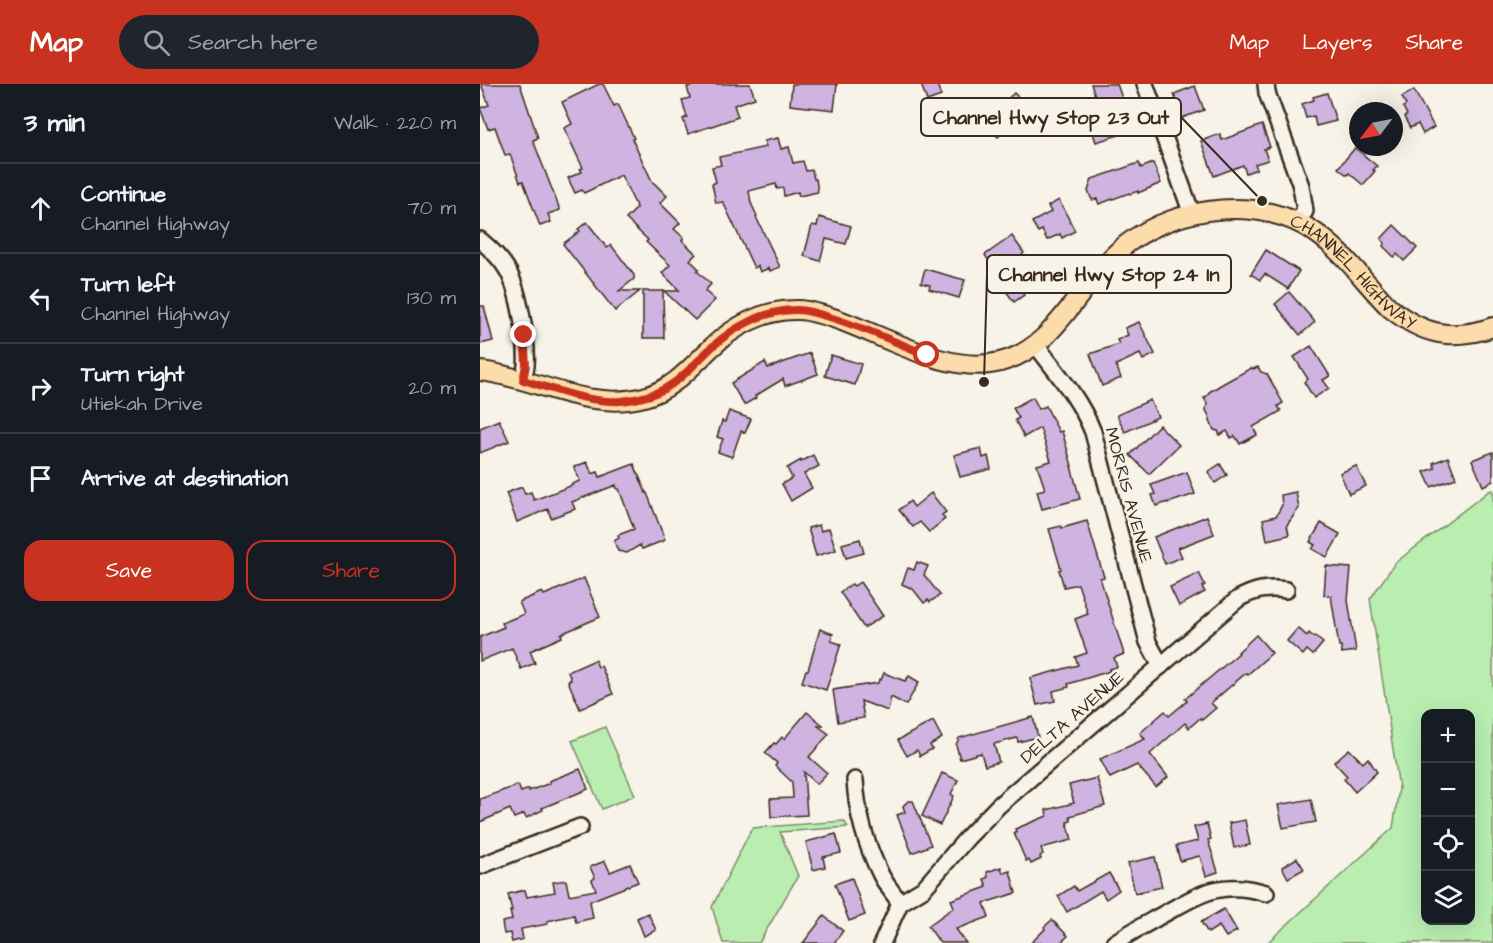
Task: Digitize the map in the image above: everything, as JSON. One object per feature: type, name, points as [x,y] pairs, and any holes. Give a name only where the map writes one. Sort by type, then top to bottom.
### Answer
[{"type":"main road","name":"CHANNEL HIGHWAY","points":[[480,371],[597,400],[621,401],[643,398],[673,384],[726,335],[745,324],[771,313],[795,310],[810,311],[843,321],[927,355],[961,364],[1000,362],[1022,354],[1036,345],[1056,326],[1116,252],[1129,242],[1152,229],[1192,214],[1220,210],[1247,210],[1276,215],[1314,231],[1390,308],[1417,326],[1436,333],[1454,335],[1493,327]]},
{"type":"street","points":[[1145,84],[1192,214]]},
{"type":"street","points":[[1266,84],[1267,93],[1301,186],[1305,211],[1297,222]]},
{"type":"street","points":[[480,240],[501,260],[513,283],[524,335],[526,365],[523,380]]},
{"type":"street","name":"MORRIS AVENUE","points":[[1036,345],[1072,393],[1086,415],[1093,432],[1148,642],[1161,666]]},
{"type":"street","name":"DELTA AVENUE","points":[[900,903],[923,889],[967,838],[999,806],[1238,599],[1264,588],[1286,590]]},
{"type":"street","points":[[855,780],[856,802],[862,828],[882,876],[900,903],[882,943]]},
{"type":"street","points":[[480,867],[580,826]]},
{"type":"street","points":[[1114,943],[1206,891],[1242,887],[1266,892]]},
{"type":"green space","points":[[1493,490],[1493,943],[1267,943],[1393,828],[1399,788],[1370,599],[1395,563]]},
{"type":"green space","points":[[605,727],[635,795],[602,809],[572,741]]},
{"type":"green space","points":[[844,821],[848,827],[780,832],[798,876],[759,943],[723,943],[712,907],[752,828]]},
{"type":"building","points":[[481,84],[520,84],[538,138],[533,140],[560,210],[548,214],[551,222],[540,226],[510,154],[505,155],[495,127],[488,129],[480,108],[489,105]]},
{"type":"building","points":[[603,84],[614,106],[618,104],[652,181],[667,196],[660,203],[680,223],[674,229],[696,254],[690,260],[699,269],[697,271],[711,284],[705,291],[715,300],[695,320],[664,291],[680,291],[662,273],[670,265],[626,219],[637,208],[621,175],[584,193],[582,190],[575,193],[568,178],[582,172],[580,169],[583,168],[564,128],[572,124],[562,102]]},
{"type":"building","points":[[697,84],[750,84],[755,98],[734,105],[738,117],[688,134],[683,119],[687,117],[682,100],[690,98],[687,87]]},
{"type":"building","points":[[792,84],[837,84],[834,110],[790,105]]},
{"type":"building","points":[[921,84],[937,84],[941,96],[927,101]]},
{"type":"building","points":[[1091,84],[1117,84],[1123,101],[1116,103],[1124,125],[1116,127],[1119,135],[1096,142],[1089,121],[1102,116]]},
{"type":"building","points":[[1195,86],[1204,110],[1182,118],[1174,94]]},
{"type":"building","points":[[1414,90],[1434,127],[1423,134],[1418,124],[1410,128],[1404,117],[1407,115],[1403,107],[1406,105],[1402,97]]},
{"type":"building","points":[[1014,93],[1029,108],[998,137],[974,112],[986,101],[995,111]]},
{"type":"building","points":[[1327,93],[1336,121],[1316,126],[1314,116],[1306,118],[1302,104],[1314,100],[1313,97]]},
{"type":"building","points":[[1262,125],[1270,147],[1264,149],[1268,160],[1255,164],[1257,169],[1246,173],[1243,165],[1214,176],[1201,141],[1220,134],[1222,140]]},
{"type":"building","points":[[778,138],[781,149],[789,147],[793,163],[803,161],[806,171],[812,170],[818,192],[799,196],[798,192],[784,196],[783,188],[777,189],[776,184],[749,191],[756,217],[780,267],[760,272],[758,266],[754,268],[723,202],[716,203],[712,184],[716,182],[712,167],[721,165],[719,157],[766,147],[764,141]]},
{"type":"building","points":[[1349,155],[1365,156],[1377,166],[1363,185],[1349,173],[1347,175],[1338,168]]},
{"type":"building","points":[[1139,163],[1141,168],[1153,163],[1161,183],[1138,193],[1138,191],[1129,193],[1099,204],[1097,199],[1092,200],[1088,191],[1092,179]]},
{"type":"building","points":[[1059,200],[1075,231],[1062,238],[1060,234],[1047,240],[1042,230],[1038,232],[1032,222],[1051,212],[1048,206]]},
{"type":"building","points":[[819,217],[851,226],[846,244],[826,239],[820,261],[804,256],[812,225],[817,226]]},
{"type":"building","points":[[587,222],[607,248],[611,245],[634,275],[634,279],[619,291],[640,291],[615,311],[563,244],[580,231],[578,229]]},
{"type":"building","points":[[1394,225],[1417,248],[1404,261],[1397,254],[1394,257],[1383,246],[1385,243],[1381,239]]},
{"type":"building","points":[[1012,236],[1024,253],[1022,255],[1027,262],[1006,278],[996,263],[992,266],[985,255]]},
{"type":"building","points":[[1266,250],[1299,271],[1288,289],[1265,274],[1260,280],[1251,274]]},
{"type":"building","points":[[925,269],[965,280],[959,298],[929,289],[930,285],[921,283]]},
{"type":"building","points":[[1013,280],[1024,295],[1014,302],[1003,287]]},
{"type":"building","points":[[643,291],[663,291],[664,338],[643,338]]},
{"type":"building","points":[[1289,292],[1315,322],[1300,335],[1275,304]]},
{"type":"building","points":[[480,306],[484,306],[493,341],[480,344]]},
{"type":"building","points":[[1139,322],[1155,354],[1143,360],[1140,354],[1116,365],[1121,378],[1102,386],[1090,354],[1119,344],[1117,340],[1128,335],[1125,328]]},
{"type":"building","points":[[1311,346],[1330,376],[1323,380],[1329,388],[1314,398],[1304,382],[1308,379],[1294,357]]},
{"type":"building","points":[[810,353],[818,374],[785,386],[783,379],[744,405],[731,383],[765,362],[768,368]]},
{"type":"building","points":[[831,355],[861,364],[855,385],[825,376]]},
{"type":"building","points":[[1258,367],[1261,372],[1267,374],[1283,403],[1278,406],[1281,411],[1253,427],[1257,435],[1240,444],[1235,436],[1231,438],[1227,431],[1220,435],[1214,430],[1204,398],[1224,383],[1251,368]]},
{"type":"building","points":[[1033,397],[1039,409],[1046,406],[1059,432],[1062,431],[1080,499],[1042,509],[1037,491],[1045,489],[1037,465],[1051,461],[1040,428],[1024,437],[1015,420],[1019,418],[1013,408]]},
{"type":"building","points":[[1150,400],[1158,417],[1125,432],[1117,415]]},
{"type":"building","points":[[729,411],[751,419],[745,433],[741,431],[732,457],[718,452],[723,439],[717,437],[722,421],[725,422]]},
{"type":"building","points":[[499,420],[509,441],[480,453],[480,428]]},
{"type":"building","points":[[1159,425],[1179,445],[1149,474],[1130,455]]},
{"type":"building","points":[[981,448],[983,458],[988,456],[991,469],[960,477],[954,455]]},
{"type":"building","points":[[1493,452],[1493,481],[1483,486],[1472,460]]},
{"type":"building","points":[[813,455],[819,466],[804,474],[812,488],[791,501],[782,484],[792,478],[787,468]]},
{"type":"building","points":[[1448,457],[1456,478],[1431,487],[1424,472],[1435,468],[1433,463]]},
{"type":"building","points":[[587,462],[592,474],[598,472],[600,477],[634,464],[665,540],[642,549],[640,545],[627,553],[618,551],[614,541],[619,538],[618,535],[634,529],[616,485],[572,502],[575,509],[551,518],[548,509],[517,522],[506,493],[522,487],[525,494],[531,492],[534,500],[580,481],[574,467]]},
{"type":"building","points":[[1220,464],[1227,475],[1215,483],[1208,472]]},
{"type":"building","points":[[1356,466],[1366,486],[1349,494],[1340,473]]},
{"type":"building","points":[[1187,472],[1195,494],[1156,506],[1152,495],[1155,494],[1151,485]]},
{"type":"building","points":[[1296,492],[1299,508],[1287,525],[1289,535],[1267,540],[1263,519],[1276,516],[1282,505],[1281,495]]},
{"type":"building","points":[[931,493],[946,512],[942,515],[945,519],[929,532],[920,522],[913,527],[899,510],[910,501],[914,507]]},
{"type":"building","points":[[1207,516],[1214,534],[1178,548],[1182,557],[1165,564],[1154,537]]},
{"type":"building","points":[[1087,521],[1104,577],[1100,578],[1124,654],[1114,658],[1117,667],[1068,684],[1069,687],[1053,691],[1055,701],[1037,705],[1030,678],[1078,665],[1075,657],[1087,653],[1075,619],[1088,614],[1078,584],[1064,587],[1049,529]]},
{"type":"building","points":[[1321,523],[1340,534],[1327,557],[1312,549],[1315,545],[1310,542]]},
{"type":"building","points":[[819,525],[821,531],[829,528],[836,550],[816,556],[808,528]]},
{"type":"building","points":[[860,539],[864,553],[846,558],[842,544]]},
{"type":"building","points":[[917,562],[928,566],[924,575],[940,595],[930,602],[928,600],[924,603],[913,589],[902,584],[908,568],[914,570]]},
{"type":"building","points":[[1326,566],[1351,568],[1348,600],[1356,651],[1342,653],[1341,646],[1339,646],[1331,596],[1324,595]]},
{"type":"building","points":[[1199,573],[1205,585],[1202,587],[1205,592],[1179,606],[1170,587]]},
{"type":"building","points":[[584,578],[600,617],[530,651],[535,663],[521,669],[512,648],[480,661],[480,637],[504,627],[502,623],[524,614],[519,602],[542,592],[544,595]]},
{"type":"building","points":[[860,582],[883,616],[864,628],[840,592]]},
{"type":"building","points":[[1298,628],[1307,636],[1309,633],[1323,643],[1313,655],[1307,650],[1303,655],[1287,641]]},
{"type":"building","points":[[820,629],[833,634],[831,641],[841,644],[826,690],[802,682],[808,670]]},
{"type":"building","points":[[1256,635],[1272,653],[1211,703],[1216,708],[1202,720],[1200,718],[1189,728],[1185,723],[1150,754],[1168,777],[1156,787],[1137,765],[1110,778],[1100,759],[1145,739],[1140,733],[1165,711],[1169,716],[1187,701],[1185,699],[1239,653]]},
{"type":"building","points":[[595,660],[598,667],[601,666],[613,694],[580,709],[568,681],[571,680],[568,672]]},
{"type":"building","points":[[884,673],[905,681],[909,676],[919,682],[906,705],[891,697],[888,711],[861,701],[864,718],[838,722],[833,690],[878,683]]},
{"type":"building","points":[[807,712],[823,725],[818,726],[829,734],[809,757],[827,773],[817,784],[804,772],[807,815],[771,817],[770,799],[793,798],[792,782],[775,766],[777,763],[765,753],[782,737],[784,739]]},
{"type":"building","points":[[1033,717],[1038,737],[1018,742],[1017,738],[994,744],[999,762],[985,766],[981,753],[960,759],[956,745],[959,738]]},
{"type":"building","points":[[933,721],[942,738],[930,745],[932,749],[920,756],[917,750],[907,756],[898,740]]},
{"type":"building","points":[[1349,749],[1363,763],[1368,758],[1377,772],[1355,792],[1344,779],[1347,776],[1334,762]]},
{"type":"building","points":[[580,769],[588,789],[542,808],[543,810],[526,818],[524,814],[514,818],[510,809],[480,822],[480,799],[518,785],[521,792],[529,789],[529,791]]},
{"type":"building","points":[[942,773],[958,780],[951,794],[954,796],[940,825],[922,816]]},
{"type":"building","points":[[1097,778],[1105,806],[1070,816],[1071,821],[1067,822],[1072,840],[1041,848],[1043,854],[1040,856],[1041,859],[1031,864],[1029,860],[1026,861],[1014,833],[1015,829],[1047,816],[1046,810],[1074,803],[1069,785]]},
{"type":"building","points":[[1311,799],[1316,822],[1283,828],[1278,805]]},
{"type":"building","points":[[908,801],[913,801],[931,845],[912,853],[897,815],[905,812],[903,806]]},
{"type":"building","points":[[1245,820],[1250,845],[1234,848],[1229,823]]},
{"type":"building","points":[[1207,824],[1211,839],[1208,840],[1218,872],[1206,876],[1200,856],[1180,861],[1176,846],[1198,841],[1194,827]]},
{"type":"building","points":[[836,834],[841,853],[823,857],[825,867],[813,870],[806,842]]},
{"type":"building","points":[[1155,857],[1162,887],[1135,893],[1128,863]]},
{"type":"building","points":[[1297,858],[1304,869],[1288,878],[1282,867]]},
{"type":"building","points":[[605,861],[610,872],[630,864],[638,882],[590,901],[593,918],[576,922],[574,915],[547,921],[548,924],[521,929],[523,939],[512,942],[510,933],[504,934],[502,922],[512,920],[508,894],[525,890],[527,897],[555,892],[553,882],[566,880],[569,895],[596,890],[592,880],[595,878],[590,867]]},
{"type":"building","points":[[1001,867],[1003,873],[1010,871],[1016,893],[984,903],[989,917],[956,929],[966,943],[940,943],[928,926],[954,907],[951,900],[987,887],[984,879],[988,877],[987,872]]},
{"type":"building","points":[[1109,873],[1119,890],[1106,899],[1101,891],[1067,912],[1058,896],[1074,886],[1077,891]]},
{"type":"building","points":[[852,878],[865,915],[849,921],[835,884]]},
{"type":"building","points":[[1224,909],[1237,931],[1226,937],[1219,926],[1208,933],[1201,922]]},
{"type":"building","points":[[648,913],[656,930],[644,936],[637,918]]},
{"type":"building","points":[[824,916],[843,931],[834,943],[803,943]]},
{"type":"building","points":[[1052,920],[1068,936],[1060,943],[1031,943],[1045,929],[1044,927]]},
{"type":"place","name":"Channel Hwy Stop 23 Out","points":[[1262,201]]},
{"type":"place","name":"Channel Hwy Stop 24 In","points":[[984,382]]},
{"type":"route","points":[[524,335],[526,365],[523,380],[572,395],[610,401],[643,398],[666,388],[726,335],[760,317],[783,311],[810,311],[843,321],[927,355]]}]
